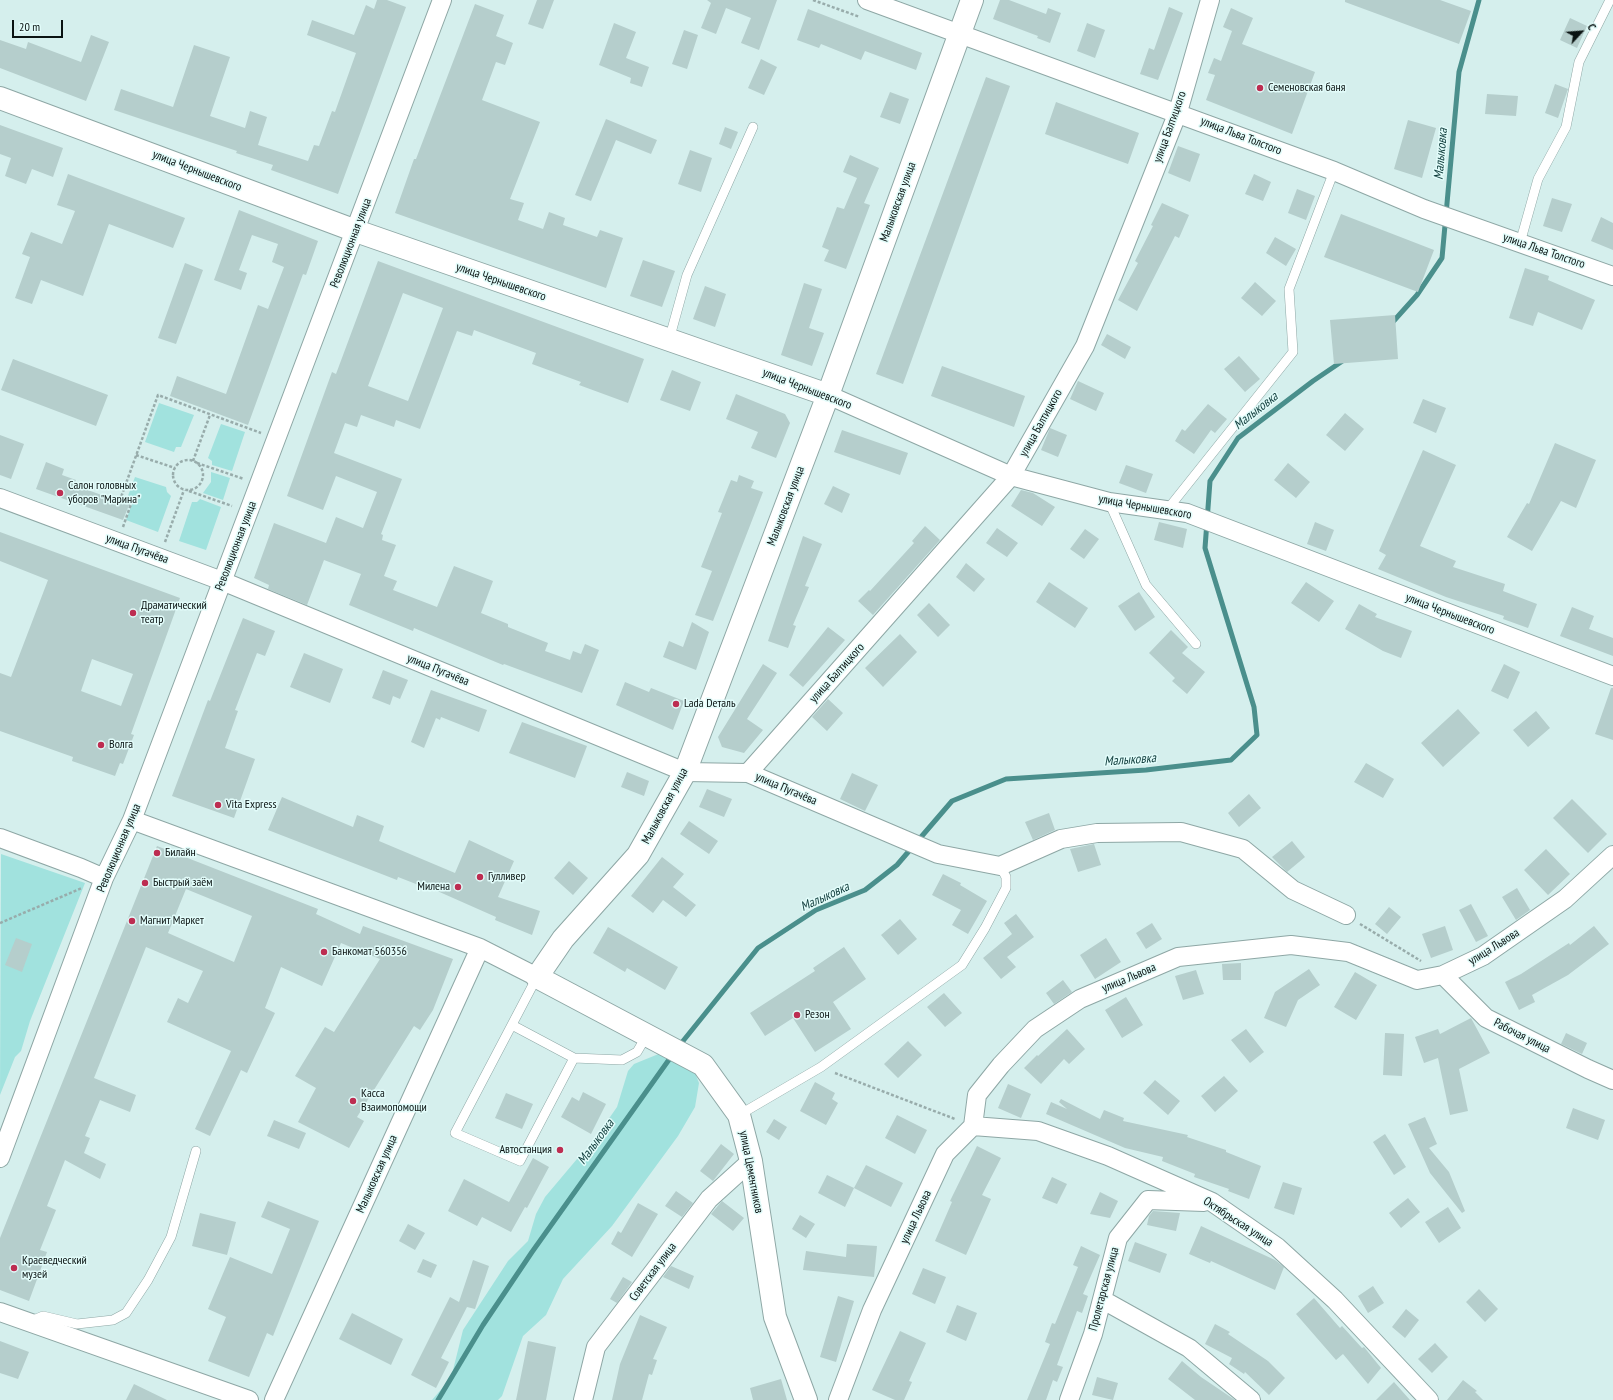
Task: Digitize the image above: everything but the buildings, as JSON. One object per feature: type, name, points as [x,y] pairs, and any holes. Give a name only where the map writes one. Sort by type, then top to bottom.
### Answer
[{"type":"street","name":"Революционная улица","points":[[0,1158],[104,878],[132,820],[356,231],[442,0]]},
{"type":"street","name":"улица Льва Толстого","points":[[867,0],[1178,112],[1334,171],[1424,209],[1613,276]]},
{"type":"street","name":"Малыковская улица","points":[[537,976],[562,939],[638,855],[685,772],[828,395],[972,0]]},
{"type":"street","name":"улица Балтицкого","points":[[748,773],[1011,476],[1085,346],[1178,112],[1210,0]]},
{"type":"street","name":"улица Чернышевского","points":[[0,98],[356,231],[828,395],[1011,476],[1109,502],[1187,513],[1613,676]]},
{"type":"street","name":"улица Пугачёва","points":[[0,498],[261,596],[685,772],[748,773],[938,854],[1000,866]]},
{"type":"street","points":[[132,820],[480,948],[537,976]]},
{"type":"street","points":[[1000,866],[1061,839],[1097,833],[1181,832],[1242,849],[1293,890],[1346,915]]},
{"type":"street","points":[[0,838],[104,878]]},
{"type":"street","name":"улица Львова","points":[[838,1400],[872,1310],[945,1154],[973,1126],[977,1095],[1035,1029],[1080,999],[1178,957],[1291,945],[1348,952],[1417,980],[1443,975],[1483,956],[1559,904],[1613,855]]},
{"type":"street","name":"Малыковская улица","points":[[274,1400],[480,948]]},
{"type":"street","name":"Рабочая улица","points":[[1443,975],[1486,1018],[1613,1080]]},
{"type":"street","name":"улица Цементников","points":[[537,976],[703,1065],[739,1115],[751,1161],[776,1317],[806,1400]]},
{"type":"street","name":"Октябрьская улица","points":[[973,1126],[1038,1131],[1108,1156],[1212,1202],[1277,1247],[1335,1300],[1429,1400]]},
{"type":"street","name":"Советская улица","points":[[583,1400],[596,1347],[709,1199],[751,1161]]},
{"type":"street","name":"Пролетарская улица","points":[[1069,1400],[1103,1300],[1118,1238],[1148,1200],[1212,1202]]},
{"type":"street","points":[[1103,1300],[1189,1348],[1251,1400]]},
{"type":"street","points":[[0,1312],[249,1400]]},
{"type":"lane","points":[[1520,243],[1538,179],[1566,127],[1579,62],[1610,0]]},
{"type":"lane","points":[[669,340],[687,275],[753,127]]},
{"type":"lane","points":[[1167,510],[1293,352],[1289,289],[1334,171]]},
{"type":"lane","points":[[1109,502],[1146,585],[1196,644]]},
{"type":"lane","points":[[739,1115],[821,1067],[962,965],[985,928],[1006,888],[1006,877],[1000,866]]},
{"type":"lane","points":[[537,976],[455,1133],[520,1161],[574,1058]]},
{"type":"lane","points":[[512,1024],[574,1058],[622,1060],[637,1052],[655,1039]]},
{"type":"lane","points":[[29,1322],[43,1316],[77,1324],[113,1320],[126,1313],[148,1280],[171,1237],[196,1151]]},
{"type":"path","points":[[118,542],[131,504],[120,500],[158,395],[276,439]]},
{"type":"path","points":[[195,462],[210,415]]},
{"type":"path","points":[[136,455],[175,468]]},
{"type":"path","points":[[248,512],[186,490],[175,482],[173,473],[175,468],[182,461],[195,462],[259,484]]},
{"type":"path","points":[[186,490],[197,488],[202,480],[202,470],[195,462]]},
{"type":"path","points":[[160,557],[186,490]]},
{"type":"path","points":[[0,923],[104,878]]},
{"type":"path","points":[[1346,915],[1443,975]]},
{"type":"path","points":[[821,1067],[973,1126]]},
{"type":"shaded area","points":[[159,403],[194,415],[181,447],[176,447],[174,452],[145,442]]},
{"type":"shaded area","points":[[221,424],[245,432],[232,471],[212,465],[212,461],[208,458]]},
{"type":"shaded area","points":[[211,472],[230,478],[223,500],[203,493],[211,482]]},
{"type":"shaded area","points":[[135,477],[166,487],[167,492],[171,496],[158,532],[126,520],[132,504],[126,501]]},
{"type":"shaded area","points":[[200,499],[221,507],[206,550],[179,541],[192,502],[197,502]]},
{"type":"shaded area","points":[[1,854],[85,883],[30,1021],[21,1051],[15,1057],[0,1095]]},
{"type":"shaded area","points":[[661,1053],[695,1073],[699,1083],[695,1107],[678,1136],[612,1226],[563,1279],[546,1315],[523,1336],[502,1396],[498,1400],[432,1400],[451,1378],[463,1330],[508,1261],[528,1241],[536,1214],[545,1197],[577,1159],[585,1153],[617,1107],[628,1071],[634,1064]]},
{"type":"waterway","name":"Малыковка","points":[[1391,324],[1417,295],[1442,258],[1459,72],[1479,0]]},
{"type":"waterway","name":"Малыковка","points":[[679,1046],[758,948],[816,910],[865,890],[897,865],[952,801],[1006,779],[1146,770],[1231,760],[1257,735],[1254,707],[1205,548],[1210,481],[1238,438],[1313,381],[1344,360]]},
{"type":"waterway","name":"Малыковка","points":[[438,1400],[483,1325],[532,1252],[673,1054]]},
{"type":"place","name":"Семеновская баня","points":[[1260,88]]},
{"type":"place","name":"Салон головных уборов \"Марина\"","points":[[60,493]]},
{"type":"place","name":"Драматический театр","points":[[133,613]]},
{"type":"place","name":"Lada Dеталь","points":[[676,704]]},
{"type":"place","name":"Волга","points":[[101,745]]},
{"type":"place","name":"Vita Express","points":[[218,805]]},
{"type":"place","name":"Билайн","points":[[157,853]]},
{"type":"place","name":"Гулливер","points":[[480,877]]},
{"type":"place","name":"Быстрый заём","points":[[145,883]]},
{"type":"place","name":"Милена","points":[[458,887]]},
{"type":"place","name":"Магнит Маркет","points":[[132,921]]},
{"type":"place","name":"Банкомат 560356","points":[[324,952]]},
{"type":"place","name":"Резон","points":[[797,1015]]},
{"type":"place","name":"Касса Взаимопомощи","points":[[353,1101]]},
{"type":"place","name":"Автостанция","points":[[560,1150]]},
{"type":"place","name":"Краеведческий музей","points":[[14,1268]]}]
